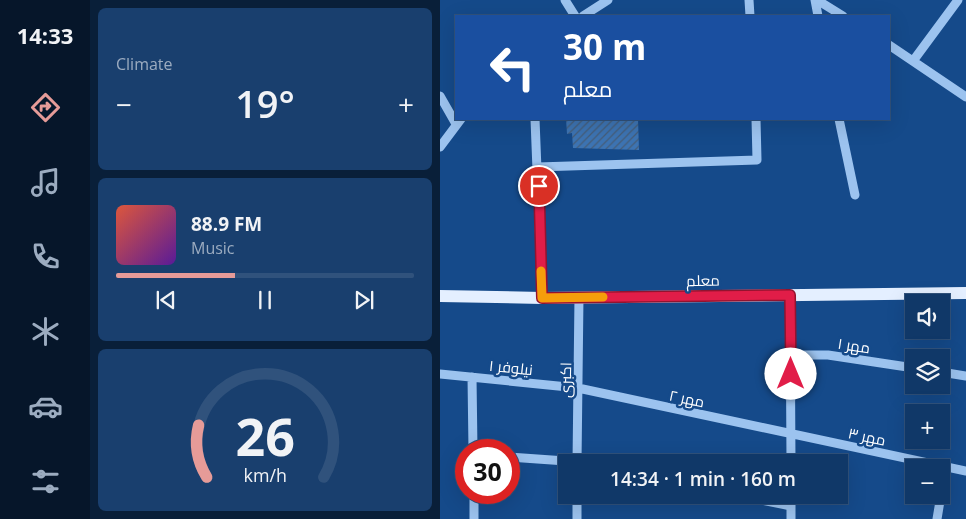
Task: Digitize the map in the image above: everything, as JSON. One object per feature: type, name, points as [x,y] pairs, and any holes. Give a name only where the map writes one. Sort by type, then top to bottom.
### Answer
[{"type":"main road","name":"معلم","points":[[440,296],[542,298],[966,293]]},
{"type":"street","points":[[565,0],[574,15]]},
{"type":"street","points":[[585,15],[608,0]]},
{"type":"street","points":[[749,0],[750,15]]},
{"type":"street","points":[[816,0],[818,15]]},
{"type":"street","points":[[816,0],[841,15]]},
{"type":"street","points":[[913,61],[958,0]]},
{"type":"street","points":[[890,46],[966,97]]},
{"type":"street","points":[[440,96],[455,116]]},
{"type":"street","points":[[535,120],[542,298]]},
{"type":"street","points":[[538,167],[758,160],[756,120]]},
{"type":"street","points":[[839,120],[855,195]]},
{"type":"street","points":[[440,147],[459,121]]},
{"type":"street","points":[[790,295],[791,454]]},
{"type":"street","name":"اکبری","points":[[578,454],[579,297]]},
{"type":"street","name":"مهر ۱","points":[[791,355],[828,355],[905,367]]},
{"type":"street","points":[[950,373],[966,376]]},
{"type":"street","name":"نیلوفر ۱","points":[[440,374],[578,388]]},
{"type":"street","points":[[472,377],[473,439]]},
{"type":"street","name":"مهر ۲","points":[[578,388],[791,434]]},
{"type":"street","name":"مهر ۳","points":[[791,434],[908,459]]},
{"type":"street","points":[[520,458],[558,461]]},
{"type":"street","name":"مهر ۳","points":[[950,468],[966,471]]},
{"type":"street","points":[[474,504],[474,519]]},
{"type":"street","points":[[577,504],[577,519]]},
{"type":"street","points":[[781,504],[791,506],[791,519]]},
{"type":"street","points":[[937,519],[939,504]]},
{"type":"building","points":[[566,120],[638,120],[639,150],[573,148],[572,133],[567,134]]},
{"type":"slow traffic","points":[[541,271],[542,298],[603,297]]},
{"type":"route","points":[[539,186],[542,298],[790,295],[791,374]]}]
